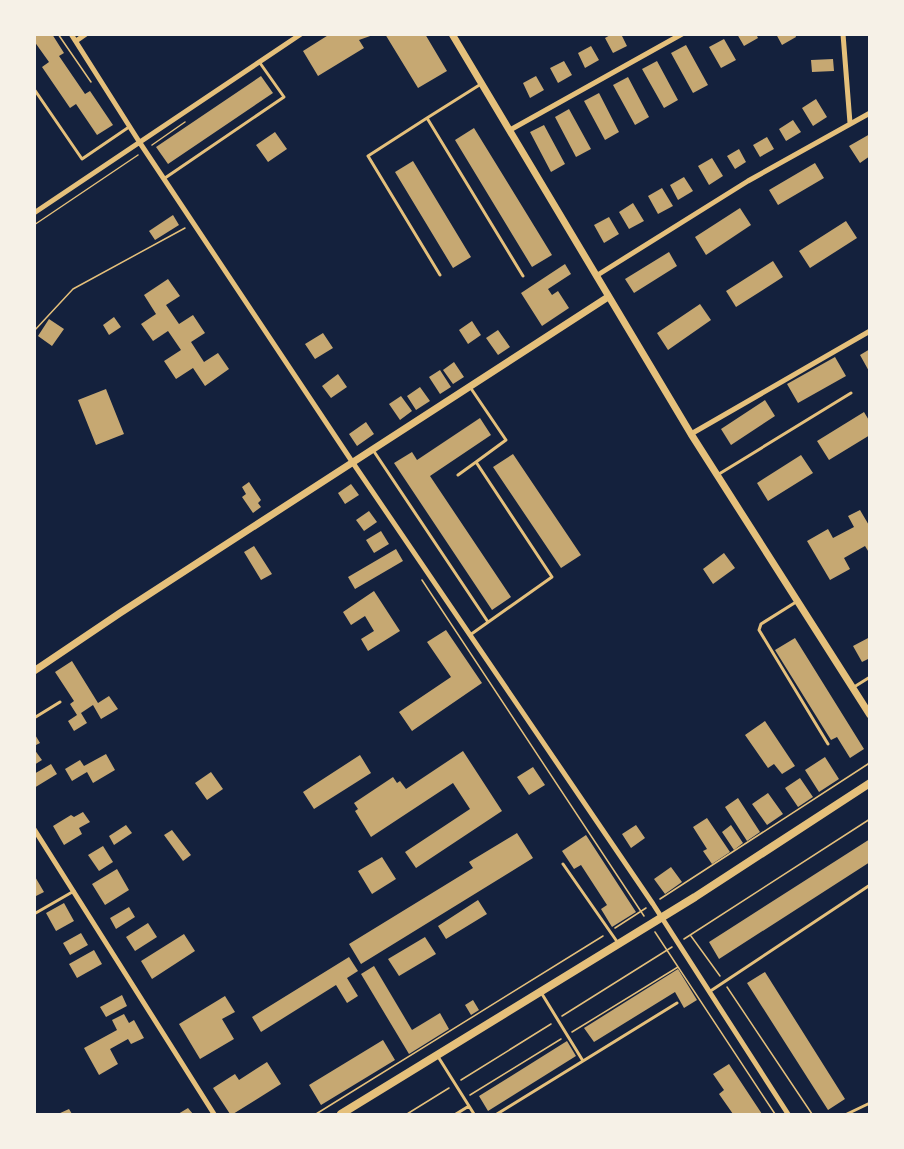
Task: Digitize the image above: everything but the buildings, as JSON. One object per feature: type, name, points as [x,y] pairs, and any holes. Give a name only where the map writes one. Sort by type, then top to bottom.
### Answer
[{"type":"main road","points":[[341,1114],[651,925],[870,783]]},
{"type":"street","points":[[70,34],[163,179],[353,463],[653,904],[788,1114]]},
{"type":"street","points":[[76,41],[86,34]]},
{"type":"street","points":[[34,213],[300,34]]},
{"type":"street","points":[[452,34],[691,434],[870,715]]},
{"type":"street","points":[[510,130],[682,34]]},
{"type":"street","points":[[843,34],[850,123]]},
{"type":"street","points":[[596,276],[747,181],[870,113]]},
{"type":"street","points":[[34,671],[608,297]]},
{"type":"street","points":[[691,434],[870,331]]},
{"type":"street","points":[[34,829],[214,1114]]},
{"type":"lane","points":[[163,179],[284,97],[260,62]]},
{"type":"lane","points":[[440,275],[368,156],[481,84]]},
{"type":"lane","points":[[34,89],[82,159],[129,127]]},
{"type":"lane","points":[[427,118],[523,276]]},
{"type":"lane","points":[[458,475],[506,440],[470,386]]},
{"type":"lane","points":[[717,475],[851,393]]},
{"type":"lane","points":[[373,450],[488,622]]},
{"type":"lane","points":[[470,635],[552,577],[476,462]]},
{"type":"lane","points":[[797,601],[761,624],[759,630],[828,744]]},
{"type":"lane","points":[[853,688],[870,677]]},
{"type":"lane","points":[[34,718],[60,702]]},
{"type":"lane","points":[[563,864],[619,944]]},
{"type":"lane","points":[[710,992],[870,885]]},
{"type":"lane","points":[[34,914],[74,891]]},
{"type":"lane","points":[[541,992],[583,1061]]},
{"type":"lane","points":[[497,1114],[676,1003]]},
{"type":"lane","points":[[437,1055],[474,1114]]},
{"type":"lane","points":[[847,1114],[870,1103]]},
{"type":"lane","points":[[456,1114],[469,1106]]},
{"type":"path","points":[[34,225],[140,154]]},
{"type":"path","points":[[34,331],[73,289],[188,226]]},
{"type":"path","points":[[419,575],[775,1114]]},
{"type":"path","points":[[316,1114],[653,904],[869,765],[870,760]]},
{"type":"path","points":[[407,1114],[668,950],[870,819]]},
{"type":"path","points":[[691,935],[812,1114]]}]
